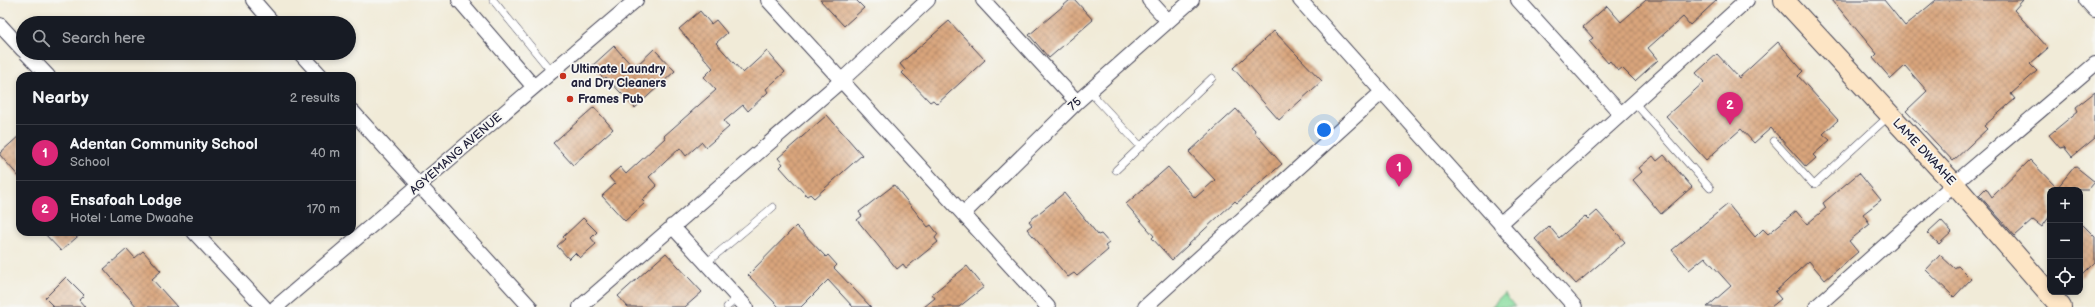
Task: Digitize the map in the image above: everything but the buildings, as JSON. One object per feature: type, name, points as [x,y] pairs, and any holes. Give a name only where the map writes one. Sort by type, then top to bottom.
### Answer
[{"type":"street","points":[[253,0],[268,16]]},
{"type":"street","points":[[459,0],[533,86]]},
{"type":"street","name":"AGYEMANG AVENUE","points":[[276,307],[420,186],[533,86],[636,0]]},
{"type":"street","points":[[768,0],[1048,307]]},
{"type":"street","points":[[580,307],[842,80],[928,0]]},
{"type":"street","points":[[983,0],[1077,102]]},
{"type":"street","points":[[1149,0],[1168,21]]},
{"type":"street","name":"75","points":[[963,214],[1077,102],[1192,0]]},
{"type":"street","points":[[1300,0],[1575,307]]},
{"type":"street","points":[[1518,0],[1621,114]]},
{"type":"street","points":[[1500,224],[1747,0]]},
{"type":"street","name":"LAME DWAAHE","points":[[1784,0],[1954,184],[2061,307]]},
{"type":"street","points":[[2086,0],[2095,10]]},
{"type":"street","points":[[0,25],[16,42]]},
{"type":"street","points":[[33,60],[44,72]]},
{"type":"street","points":[[306,60],[317,72]]},
{"type":"street","points":[[1816,307],[1954,184],[2095,64]]},
{"type":"street","points":[[1145,307],[1382,92]]},
{"type":"street","points":[[356,115],[530,307]]},
{"type":"street","points":[[672,226],[742,302]]},
{"type":"street","points":[[198,236],[264,307]]},
{"type":"lane","points":[[493,0],[551,71]]},
{"type":"lane","points":[[1116,170],[1212,78]]},
{"type":"lane","points":[[1090,92],[1141,147]]},
{"type":"lane","points":[[1634,102],[1710,188]]},
{"type":"lane","points":[[1774,141],[1813,184],[1815,184],[1890,115]]},
{"type":"lane","points":[[706,263],[773,207]]},
{"type":"lane","points":[[726,307],[742,302]]},
{"type":"green space","points":[[1504,293],[1515,307],[1491,307]]},
{"type":"place","name":"Ultimate Laundry and Dry Cleaners","points":[[563,76]]},
{"type":"place","name":"Frames Pub","points":[[570,99]]},
{"type":"place","name":"Ensafoah Lodge","points":[[1730,125]]},
{"type":"place","name":"Adentan Community School","points":[[1399,187]]}]
